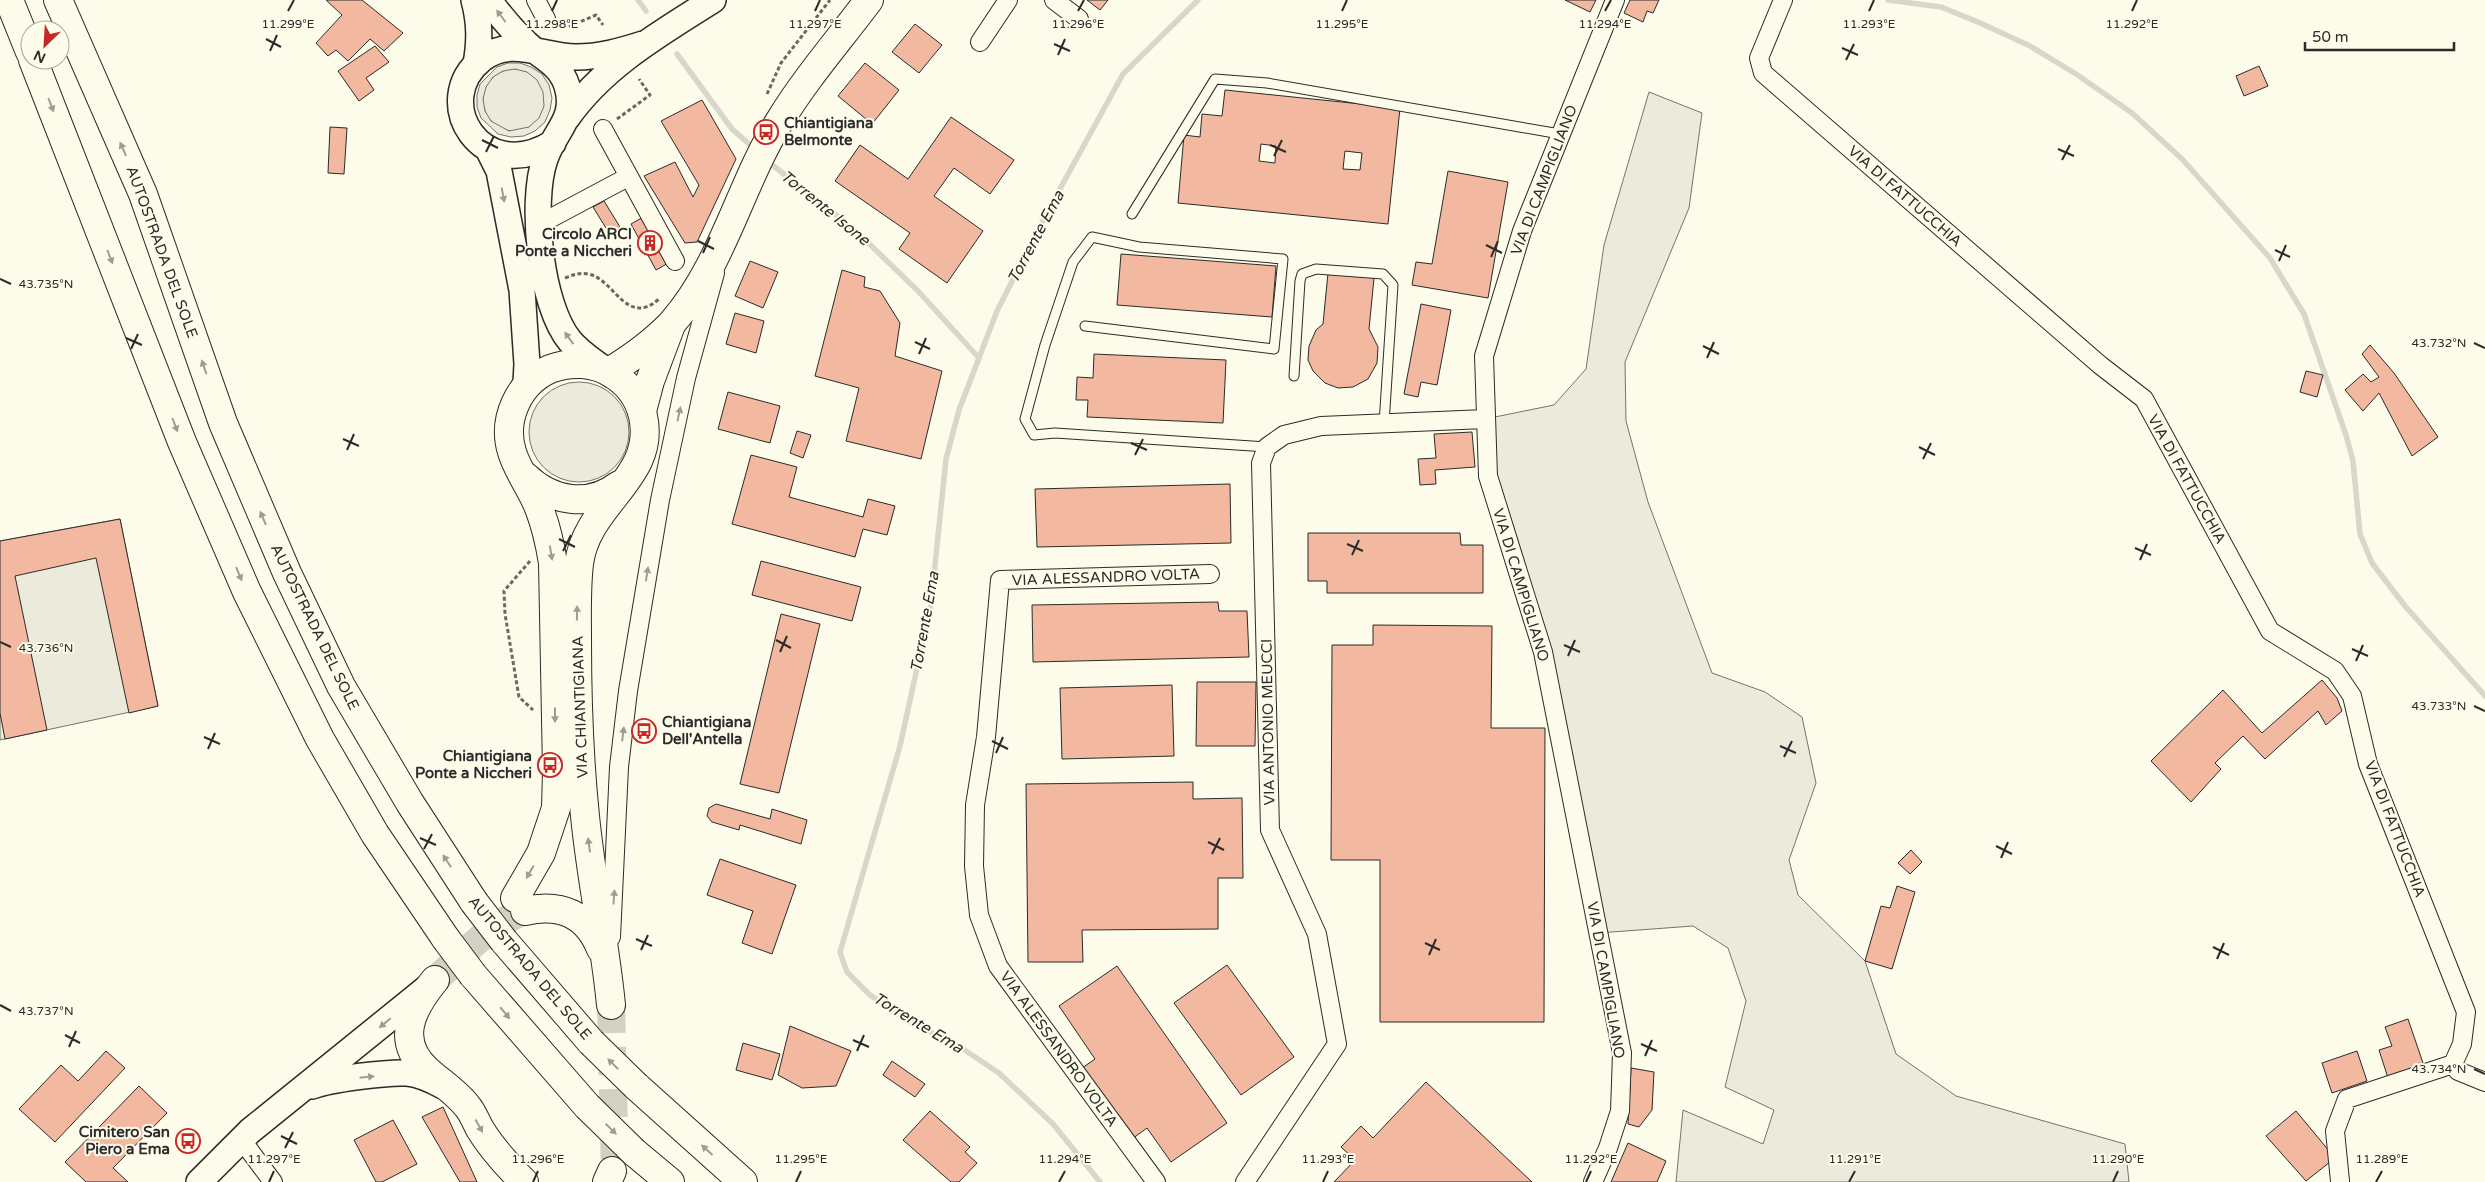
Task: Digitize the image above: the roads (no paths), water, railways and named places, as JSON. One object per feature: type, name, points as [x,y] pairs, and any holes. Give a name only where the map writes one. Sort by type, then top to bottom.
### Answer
[{"type":"main road","points":[[9,0],[20,27]]},
{"type":"main road","name":"AUTOSTRADA DEL SOLE","points":[[58,0],[143,194],[223,423],[287,574],[341,686],[410,803],[474,902],[504,941],[591,1042],[636,1086],[743,1182]]},
{"type":"main road","points":[[474,0],[479,22],[480,40],[476,64]]},
{"type":"main road","points":[[490,0],[508,26],[525,43],[551,61],[564,76],[569,97],[567,118]]},
{"type":"main road","points":[[607,371],[585,356],[569,340],[556,317],[546,283],[538,225],[541,172],[544,160],[567,118],[577,104],[644,44],[713,0]]},
{"type":"main road","name":"VIA CHIANTIGIANA","points":[[642,411],[650,381],[672,323],[700,281],[727,231],[768,142],[801,90],[869,0]]},
{"type":"main road","points":[[516,402],[526,383],[527,364],[522,290],[499,170],[488,149],[470,132],[461,110],[463,85],[476,64],[488,55],[503,49],[526,48],[540,54],[563,57],[596,56],[644,44]]},
{"type":"main road","points":[[37,70],[182,442],[247,592],[320,739],[374,834],[473,976],[587,1106],[634,1152],[670,1182]]},
{"type":"main road","points":[[488,149],[504,155],[522,156],[553,143]]},
{"type":"main road","name":"VIA CHIANTIGIANA","points":[[607,371],[624,362],[672,323]]},
{"type":"main road","name":"VIA CHIANTIGIANA","points":[[607,962],[594,932],[576,916],[564,910],[520,904],[550,830],[556,808],[553,563],[543,518],[524,474],[513,455],[509,437],[510,419],[516,402],[530,383],[552,368],[582,364],[607,371],[630,389],[642,411],[645,435],[638,461],[624,486],[607,503],[589,530],[579,562],[577,681],[584,815],[607,962],[611,1005]]},
{"type":"main road","name":"VIA CHIANTIGIANA","points":[[524,474],[537,486],[555,496],[582,500],[611,491],[627,478],[638,461]]},
{"type":"main road","points":[[435,980],[415,1011],[409,1031],[409,1043],[418,1061],[467,1106],[516,1180]]},
{"type":"main road","points":[[198,1182],[241,1139],[435,980]]},
{"type":"main road","points":[[302,1090],[336,1080],[406,1073],[419,1075],[448,1088]]},
{"type":"street","points":[[536,0],[546,19]]},
{"type":"street","points":[[980,42],[1008,0]]},
{"type":"street","points":[[1054,0],[1079,19]]},
{"type":"street","name":"VIA DI CAMPIGLIANO","points":[[1593,1182],[1608,1148],[1620,1111],[1622,1053],[1543,652],[1488,476],[1484,356],[1522,231],[1615,0]]},
{"type":"street","name":"VIA DI FATTUCCHIA","points":[[1784,0],[1759,58],[1763,73],[2100,365],[2144,399],[2270,631],[2336,671],[2352,696],[2368,764],[2466,1012],[2462,1044],[2453,1064]]},
{"type":"street","points":[[603,129],[675,261]]},
{"type":"street","points":[[538,225],[628,177]]},
{"type":"street","points":[[607,962],[611,942],[619,767],[628,691],[660,500],[686,378],[727,231]]},
{"type":"street","points":[[1267,447],[1284,435],[1321,426],[1485,419]]},
{"type":"street","name":"VIA ANTONIO MEUCCI","points":[[1245,1182],[1337,1044],[1317,934],[1270,830],[1261,463],[1267,447]]},
{"type":"street","points":[[638,461],[655,475],[660,500]]},
{"type":"street","name":"VIA ALESSANDRO VOLTA","points":[[1156,1182],[998,966],[979,915],[974,866],[975,805],[986,737],[1000,580],[1210,574]]},
{"type":"street","points":[[2340,1181],[2335,1131],[2347,1099],[2453,1064],[2458,1071],[2485,1082]]},
{"type":"street","points":[[241,1139],[273,1182]]},
{"type":"lane","points":[[1132,214],[1215,79],[1267,83],[1560,134]]},
{"type":"lane","points":[[1085,326],[1274,349],[1283,259],[1139,247],[1092,237],[1073,262],[1045,345],[1025,419],[1034,435],[1054,433],[1267,447]]},
{"type":"lane","points":[[1294,376],[1302,274],[1316,269],[1383,274],[1393,285],[1384,424]]},
{"type":"waterway","name":"Torrente Isone","points":[[638,0],[646,11]]},
{"type":"waterway","name":"Torrente Ema","points":[[1100,1182],[1053,1124],[999,1073],[954,1043],[913,1024],[870,995],[847,972],[840,952],[900,746],[931,604],[946,459],[959,410],[997,311],[1050,207],[1123,74],[1198,0]]},
{"type":"waterway","points":[[1888,0],[1941,7],[2030,46],[2076,74],[2132,113],[2183,160],[2270,258],[2304,314],[2346,435],[2353,461],[2360,534],[2372,563],[2405,606],[2485,696]]},
{"type":"waterway","name":"Torrente Isone","points":[[677,54],[732,129],[756,150]]},
{"type":"waterway","name":"Torrente Isone","points":[[766,160],[856,231],[918,291],[979,358]]},
{"type":"tunnel","points":[[435,980],[488,932],[512,916],[525,911]]},
{"type":"tunnel","points":[[611,1005],[615,1174]]},
{"type":"place","name":"Chiantigiana Belmonte","points":[[766,132]]},
{"type":"place","name":"Circolo ARCI Ponte a Niccheri","points":[[650,243]]},
{"type":"place","name":"Chiantigiana Dell'Antella","points":[[644,731]]},
{"type":"place","name":"Chiantigiana Ponte a Niccheri","points":[[550,765]]},
{"type":"place","name":"Cimitero San Piero a Ema","points":[[188,1141]]}]
